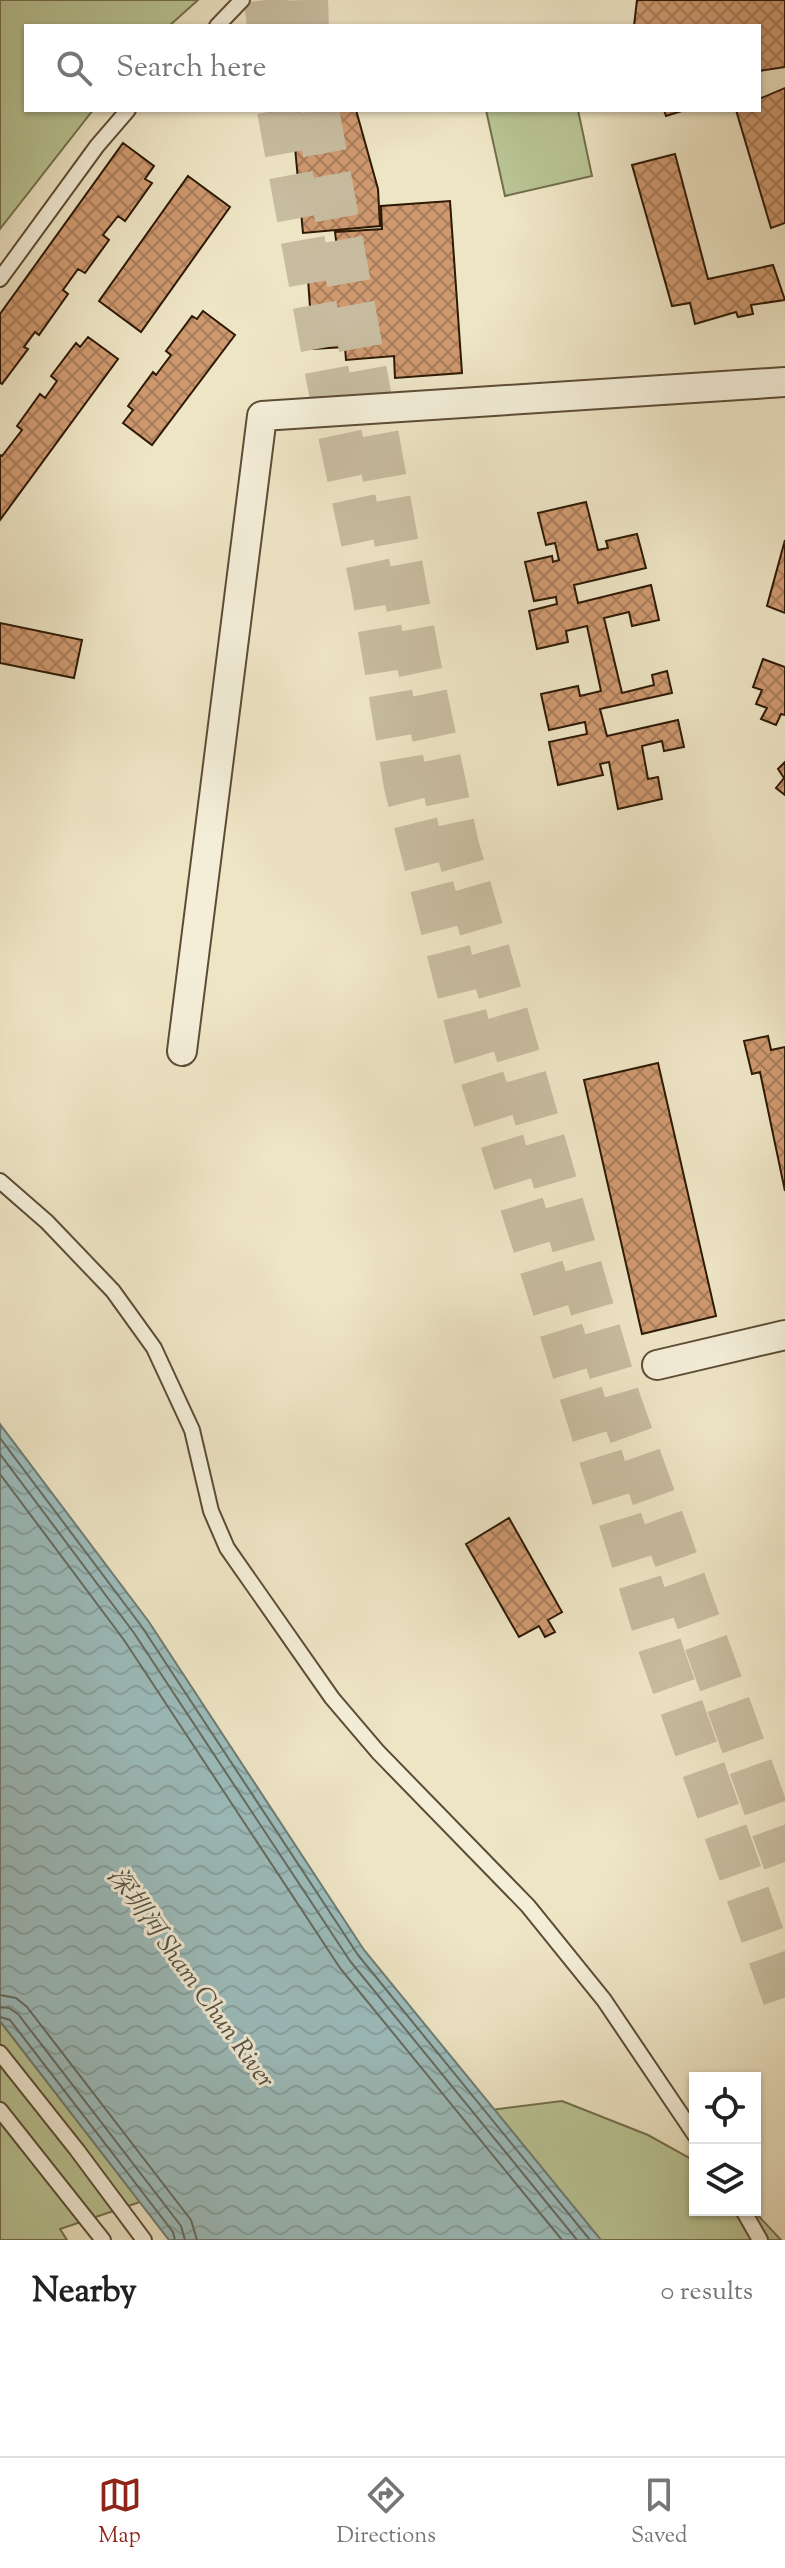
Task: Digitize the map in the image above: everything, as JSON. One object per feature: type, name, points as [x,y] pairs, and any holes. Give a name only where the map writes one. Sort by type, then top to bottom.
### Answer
[{"type":"street","points":[[182,1051],[262,416],[785,382]]},
{"type":"street","points":[[657,1365],[785,1335]]},
{"type":"lane","points":[[219,24],[242,0]]},
{"type":"lane","points":[[0,279],[97,146],[126,112]]},
{"type":"lane","points":[[0,1181],[47,1222],[113,1291],[154,1348],[192,1430],[211,1511],[227,1548],[332,1698],[378,1752],[528,1906],[604,2000],[689,2126]]},
{"type":"lane","points":[[0,2053],[144,2240]]},
{"type":"lane","points":[[0,2110],[103,2240]]},
{"type":"lane","points":[[746,2216],[760,2240]]},
{"type":"green space","points":[[0,0],[198,0],[171,24],[24,24],[24,112],[91,112],[0,229]]},
{"type":"green space","points":[[486,112],[578,112],[592,176],[505,196]]},
{"type":"green space","points":[[0,2021],[140,2202],[60,2229],[67,2240],[0,2240]]},
{"type":"green space","points":[[562,2101],[648,2135],[689,2158],[689,2216],[759,2216],[781,2240],[600,2240],[491,2110]]},
{"type":"water","name":"深圳河 Sham Chun River","points":[[0,1424],[149,1622],[364,1950],[601,2240],[169,2240],[0,2021]]},
{"type":"building","points":[[637,0],[785,0],[785,67],[761,71],[761,24],[634,24]]},
{"type":"building","points":[[785,88],[785,223],[771,228],[737,112],[761,112],[761,98]]},
{"type":"building","points":[[327,112],[357,112],[378,189],[380,226],[303,233],[293,126],[327,123]]},
{"type":"building","points":[[123,143],[154,166],[145,179],[152,183],[125,221],[118,216],[103,235],[109,240],[85,273],[78,269],[63,290],[68,294],[39,335],[35,332],[24,347],[28,349],[0,383],[0,314]]},
{"type":"building","points":[[675,154],[708,279],[773,265],[785,300],[751,305],[753,314],[738,317],[736,312],[695,324],[690,303],[672,306],[632,165]]},
{"type":"building","points":[[188,176],[230,207],[141,332],[99,301]]},
{"type":"building","points":[[450,201],[462,373],[395,378],[394,356],[346,360],[345,347],[313,349],[306,251],[337,248],[335,232],[382,229],[381,206]]},
{"type":"building","points":[[203,311],[235,335],[152,445],[123,423],[133,410],[128,406],[153,372],[156,375],[171,355],[166,351],[192,316],[197,319]]},
{"type":"building","points":[[88,337],[118,359],[0,520],[0,455],[22,430],[17,426],[40,394],[45,398],[57,381],[51,376],[76,343],[80,347]]},
{"type":"building","points":[[586,502],[598,550],[608,548],[606,541],[637,534],[646,568],[574,585],[578,603],[651,585],[659,620],[632,626],[629,612],[604,618],[622,693],[654,685],[652,675],[667,671],[672,693],[600,709],[607,736],[678,720],[684,747],[664,751],[662,741],[642,746],[648,779],[658,777],[662,799],[618,809],[609,762],[600,764],[603,775],[558,785],[549,742],[587,734],[585,722],[549,730],[541,694],[578,686],[580,696],[601,691],[587,626],[566,631],[568,642],[537,649],[529,611],[557,604],[556,597],[534,601],[525,562],[552,556],[553,562],[559,560],[555,543],[546,545],[538,513]]},
{"type":"building","points":[[785,540],[785,613],[767,606]]},
{"type":"building","points":[[0,623],[82,640],[74,678],[0,663]]},
{"type":"building","points":[[763,659],[785,667],[785,715],[781,714],[776,725],[761,719],[767,708],[756,704],[762,690],[753,687]]},
{"type":"building","points":[[785,762],[785,795],[776,788],[784,778],[778,769]]},
{"type":"building","points":[[768,1036],[771,1050],[785,1047],[785,1191],[760,1072],[752,1074],[744,1041]]},
{"type":"building","points":[[658,1063],[716,1316],[642,1334],[584,1080]]},
{"type":"building","points":[[509,1518],[562,1612],[548,1620],[555,1632],[545,1637],[539,1626],[519,1637],[466,1544]]},
{"type":"tunnel","points":[[266,0],[269,24]]},
{"type":"tunnel","points":[[306,0],[307,24]]},
{"type":"tunnel","points":[[279,112],[329,383],[373,589],[406,786],[475,1055],[662,1653],[785,1999]]},
{"type":"tunnel","points":[[317,112],[418,660],[457,846],[619,1401],[785,1862]]}]
